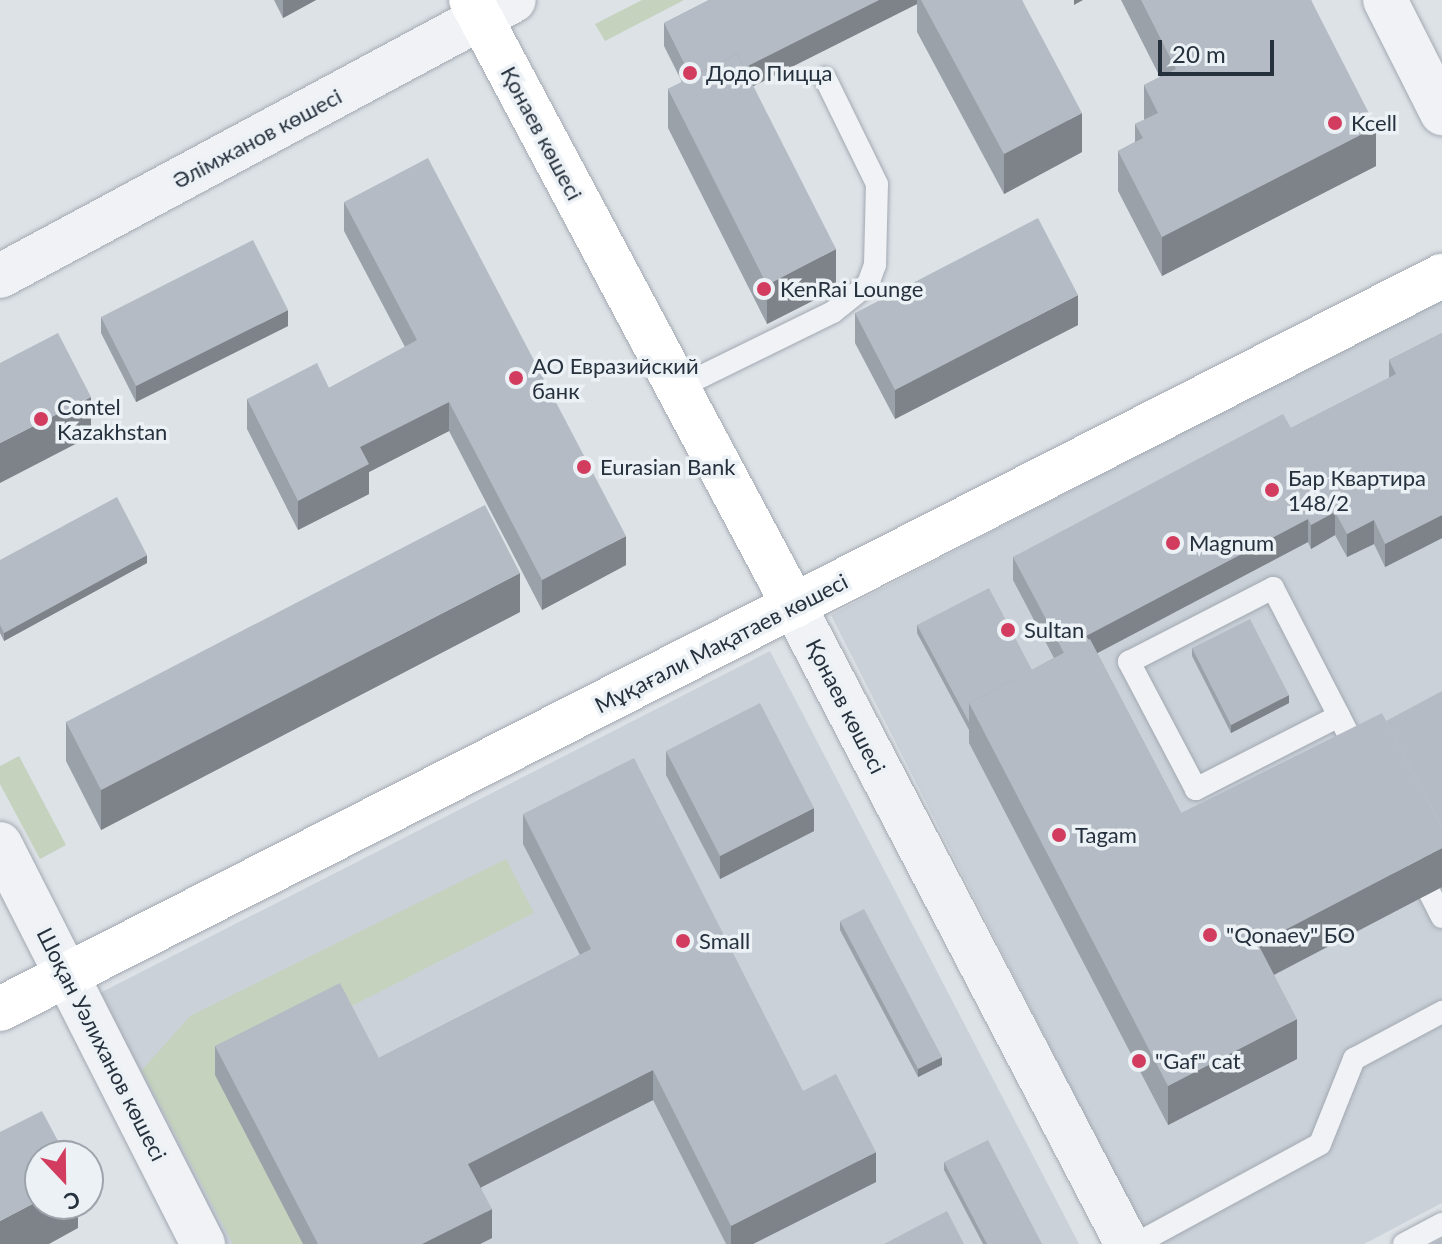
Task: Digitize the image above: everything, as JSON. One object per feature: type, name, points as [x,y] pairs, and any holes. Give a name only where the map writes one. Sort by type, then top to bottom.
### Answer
[{"type":"main road","name":"Қонаев көшесі","points":[[488,6],[794,606]]},
{"type":"main road","name":"Мұқағали Мақатаев көшесі","points":[[0,1009],[1442,276]]},
{"type":"street","points":[[1385,0],[1442,113]]},
{"type":"street","name":"Әлімжанов көшесі","points":[[0,276],[488,6]]},
{"type":"street","name":"Қонаев көшесі","points":[[794,606],[1127,1244]]},
{"type":"street","name":"Шоқан Уәлиханов көшесі","points":[[0,844],[203,1244]]},
{"type":"lane","points":[[680,387],[833,312],[868,284],[875,265],[877,184],[825,78]]},
{"type":"lane","points":[[1339,716],[1196,789],[1129,662],[1273,588],[1339,716],[1366,769]]},
{"type":"lane","points":[[1408,850],[1442,917]]},
{"type":"lane","points":[[1136,1244],[1320,1144],[1354,1059],[1442,1012]]},
{"type":"lane","points":[[1404,1244],[1442,1224]]},
{"type":"shaded area","points":[[1442,298],[1442,1203],[1364,1244],[1150,1244],[831,615]]},
{"type":"shaded area","points":[[770,651],[1079,1244],[225,1244],[98,994]]},
{"type":"green space","points":[[642,0],[684,0],[605,41],[595,24]]},
{"type":"green space","points":[[19,756],[66,845],[40,859],[0,784],[0,766]]},
{"type":"green space","points":[[506,859],[534,913],[340,1012],[303,1244],[233,1244],[142,1070],[190,1016]]},
{"type":"building","points":[[709,0],[879,0],[744,68],[737,54],[691,77],[664,23]]},
{"type":"building","points":[[921,0],[1022,0],[1082,113],[1004,154]]},
{"type":"building","points":[[1141,0],[1311,0],[1376,127],[1162,237],[1118,151],[1143,138],[1135,124],[1158,113],[1144,85],[1176,69]]},
{"type":"building","points":[[737,54],[836,249],[767,285],[668,89]]},
{"type":"building","points":[[428,158],[626,536],[542,580],[449,402],[360,447],[369,464],[298,501],[247,399],[317,363],[329,388],[417,340],[344,202]]},
{"type":"building","points":[[1038,218],[1078,295],[895,390],[855,313]]},
{"type":"building","points":[[253,240],[288,310],[136,386],[101,317]]},
{"type":"building","points":[[58,333],[91,397],[0,443],[0,363]]},
{"type":"building","points":[[1442,333],[1442,515],[1385,544],[1374,520],[1347,534],[1335,512],[1311,525],[1308,519],[1086,636],[1089,640],[1064,653],[1013,557],[1283,414],[1291,428],[1396,374],[1389,360]]},
{"type":"building","points":[[117,497],[147,555],[4,633],[0,625],[0,560]]},
{"type":"building","points":[[485,505],[520,573],[101,790],[66,722]]},
{"type":"building","points":[[989,588],[1032,670],[969,703],[969,722],[917,625]]},
{"type":"building","points":[[1250,619],[1289,695],[1231,725],[1192,648]]},
{"type":"building","name":"\"Qonaev\" БО","points":[[1090,639],[1181,813],[1382,713],[1442,828],[1442,848],[1258,944],[1297,1019],[1168,1086],[969,703]]},
{"type":"building","points":[[1442,691],[1442,828],[1386,721]]},
{"type":"building","points":[[760,703],[814,808],[720,856],[666,751]]},
{"type":"building","points":[[634,758],[803,1091],[836,1074],[876,1152],[731,1226],[653,1070],[468,1164],[492,1209],[422,1244],[318,1244],[215,1046],[340,983],[379,1058],[591,949],[523,814]]},
{"type":"building","points":[[864,909],[942,1057],[918,1069],[840,921]]},
{"type":"building","points":[[42,1111],[57,1140],[24,1140],[24,1208],[0,1221],[0,1132]]},
{"type":"building","points":[[988,1140],[1042,1244],[987,1244],[944,1162]]},
{"type":"building","points":[[947,1211],[964,1244],[884,1244]]},
{"type":"place","name":"Додо Пицца","points":[[690,73]]},
{"type":"place","name":"Kcell","points":[[1335,123]]},
{"type":"place","name":"KenRai Lounge","points":[[764,289]]},
{"type":"place","name":"АО Евразийский банк","points":[[516,378]]},
{"type":"place","name":"Contel Kazakhstan","points":[[41,419]]},
{"type":"place","name":"Eurasian Bank","points":[[584,467]]},
{"type":"place","name":"Бар Квартира 148/2","points":[[1272,490]]},
{"type":"place","name":"Magnum","points":[[1173,543]]},
{"type":"place","name":"Sultan","points":[[1008,630]]},
{"type":"place","name":"Tagam","points":[[1059,835]]},
{"type":"place","name":"\"Qonaev\" БО","points":[[1210,935]]},
{"type":"place","name":"Small","points":[[683,941]]},
{"type":"place","name":"\"Gaf\" cat","points":[[1139,1061]]}]
